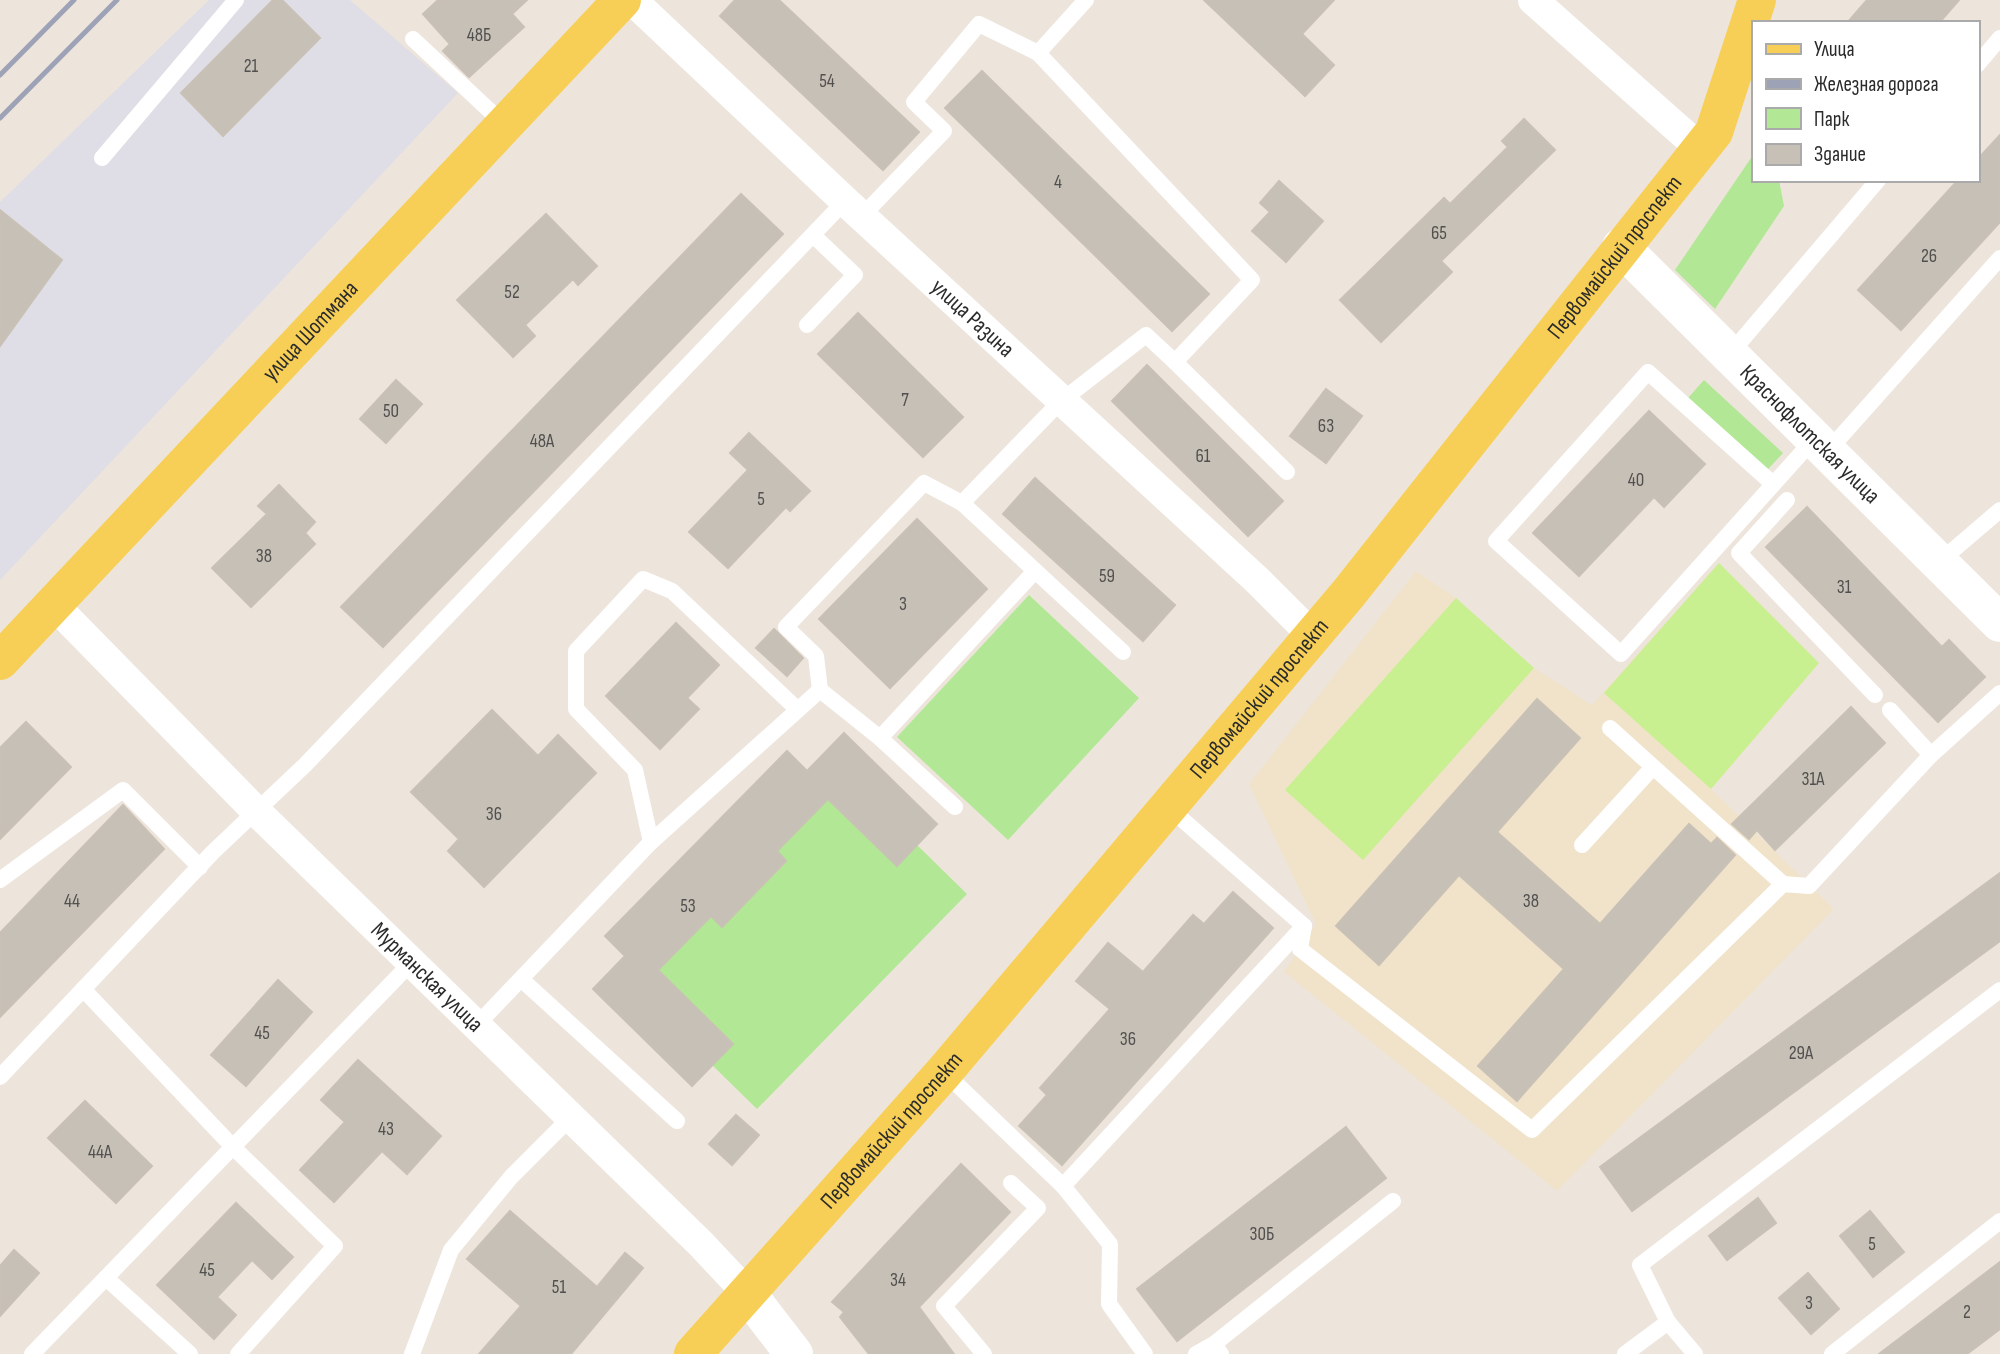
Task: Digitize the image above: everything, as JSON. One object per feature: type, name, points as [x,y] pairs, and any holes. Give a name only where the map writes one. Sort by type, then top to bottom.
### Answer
[{"type":"main road","name":"улица Шотмана","points":[[0,661],[622,0]]},
{"type":"main road","name":"Первомайский проспект","points":[[693,1354],[944,1072],[1348,594],[1621,247],[1702,150],[1714,132],[1757,0]]},
{"type":"street","name":"улица Разина","points":[[632,0],[1060,401],[1257,580],[1311,635]]},
{"type":"street","points":[[1533,0],[1702,150]]},
{"type":"street","name":"Краснофлотская улица","points":[[1621,247],[2000,622]]},
{"type":"street","name":"Мурманская улица","points":[[54,605],[256,811],[475,1027],[571,1117],[747,1293],[794,1354]]},
{"type":"lane","points":[[102,158],[236,0]]},
{"type":"lane","points":[[1038,53],[1086,0]]},
{"type":"lane","points":[[0,1077],[201,867],[305,765],[813,235],[854,208],[944,131],[914,103],[979,24],[1038,53],[1252,280],[1175,362]]},
{"type":"lane","points":[[1979,63],[2000,38]]},
{"type":"lane","points":[[413,39],[505,125]]},
{"type":"lane","points":[[1729,355],[1876,182]]},
{"type":"lane","points":[[807,325],[855,275],[813,235]]},
{"type":"lane","points":[[1773,484],[1648,372],[1496,541],[1621,654],[1773,484],[1820,446],[2000,258]]},
{"type":"lane","points":[[962,503],[1060,401],[1146,335],[1287,472]]},
{"type":"lane","points":[[955,807],[880,738],[820,690],[816,656],[786,627],[924,483],[962,503],[1122,652]]},
{"type":"lane","points":[[1787,500],[1739,553],[1875,695]]},
{"type":"lane","points":[[1938,563],[2000,510]]},
{"type":"lane","points":[[880,738],[1035,571]]},
{"type":"lane","points":[[651,842],[635,770],[576,709],[576,651],[643,579],[672,591],[797,709]]},
{"type":"lane","points":[[475,1027],[651,842],[820,690]]},
{"type":"lane","points":[[1610,727],[1783,884],[1809,886],[1931,755],[2000,692]]},
{"type":"lane","points":[[1889,710],[1931,755]]},
{"type":"lane","points":[[1582,845],[1653,767]]},
{"type":"lane","points":[[0,880],[123,790],[201,867]]},
{"type":"lane","points":[[1168,807],[1304,926]]},
{"type":"lane","points":[[1304,926],[1300,949],[1532,1130],[1783,884]]},
{"type":"lane","points":[[1063,1186],[1304,926]]},
{"type":"lane","points":[[32,1354],[412,962]]},
{"type":"lane","points":[[521,979],[677,1121]]},
{"type":"lane","points":[[83,989],[233,1147],[335,1246],[238,1354]]},
{"type":"lane","points":[[1695,1354],[1668,1322],[1640,1265],[2000,990]]},
{"type":"lane","points":[[944,1072],[1063,1186],[1110,1244],[1109,1304],[1145,1354]]},
{"type":"lane","points":[[412,1354],[451,1250],[510,1177],[571,1117]]},
{"type":"lane","points":[[984,1354],[944,1306],[1038,1208],[1011,1182]]},
{"type":"lane","points":[[1196,1354],[1218,1349],[1393,1201]]},
{"type":"lane","points":[[1832,1354],[2000,1221]]},
{"type":"lane","points":[[106,1278],[190,1354]]},
{"type":"lane","points":[[1625,1354],[1668,1322]]},
{"type":"shaded area","points":[[209,0],[350,0],[458,93],[0,580],[0,202]]},
{"type":"shaded area","points":[[1719,563],[1819,663],[1711,789],[1834,909],[1557,1191],[1284,972],[1316,924],[1249,784],[1416,571],[1456,598],[1534,668],[1592,705]]},
{"type":"green space","points":[[1752,156],[1752,182],[1779,182],[1784,206],[1715,309],[1675,270]]},
{"type":"green space","points":[[1704,380],[1783,453],[1758,480],[1680,407]]},
{"type":"green space","points":[[1719,563],[1819,663],[1711,789],[1604,693]]},
{"type":"green space","points":[[1029,595],[1139,698],[1008,840],[897,737]]},
{"type":"green space","points":[[1456,598],[1534,668],[1363,860],[1285,790]]},
{"type":"green space","points":[[828,799],[897,866],[917,845],[967,894],[757,1109],[712,1065],[733,1043],[658,970],[711,916],[722,927],[786,862],[777,851]]},
{"type":"building","points":[[273,0],[282,0],[320,38],[223,136],[181,93]]},
{"type":"building","points":[[438,0],[527,0],[512,14],[524,27],[469,77],[443,51],[450,44],[423,14]]},
{"type":"building","points":[[735,0],[779,0],[919,132],[883,170],[720,16]]},
{"type":"building","points":[[1204,0],[1334,0],[1302,34],[1334,65],[1305,96]]},
{"type":"building","points":[[1867,0],[1959,0],[1941,21],[1849,21]]},
{"type":"building","points":[[982,71],[1209,294],[1172,331],[945,108]]},
{"type":"building","points":[[1524,119],[1555,150],[1441,261],[1452,272],[1381,342],[1340,300],[1444,198],[1450,204],[1508,147],[1502,141]]},
{"type":"building","points":[[2000,135],[2000,222],[1901,330],[1858,290],[1956,182],[1979,182],[1979,158]]},
{"type":"building","points":[[1279,181],[1323,221],[1286,262],[1252,231],[1270,212],[1260,203]]},
{"type":"building","points":[[741,194],[783,234],[383,647],[341,607]]},
{"type":"building","points":[[0,210],[62,260],[0,346]]},
{"type":"building","points":[[546,214],[597,266],[578,285],[573,279],[525,325],[535,336],[513,357],[457,300]]},
{"type":"building","points":[[858,313],[963,417],[923,457],[818,354]]},
{"type":"building","points":[[1147,365],[1283,501],[1248,536],[1112,401]]},
{"type":"building","points":[[396,380],[422,404],[386,443],[360,419]]},
{"type":"building","points":[[1326,389],[1362,416],[1326,463],[1290,436]]},
{"type":"building","points":[[1649,411],[1705,464],[1664,507],[1654,497],[1579,576],[1533,533]]},
{"type":"building","points":[[749,433],[810,491],[790,511],[786,507],[728,568],[689,532],[748,470],[730,453]]},
{"type":"building","points":[[1035,478],[1175,605],[1143,641],[1003,514]]},
{"type":"building","points":[[279,485],[315,522],[305,533],[315,544],[251,607],[212,568],[267,514],[258,506]]},
{"type":"building","points":[[1807,507],[1942,647],[1949,640],[1985,677],[1938,722],[1766,547]]},
{"type":"building","points":[[917,519],[987,589],[890,688],[819,619]]},
{"type":"building","points":[[676,623],[719,665],[687,698],[699,709],[660,749],[606,696]]},
{"type":"building","points":[[774,629],[803,658],[787,676],[756,648]]},
{"type":"building","points":[[1537,699],[1580,738],[1497,832],[1600,924],[1689,824],[1711,844],[1717,838],[1735,855],[1517,1101],[1478,1066],[1564,969],[1459,875],[1379,965],[1336,926]]},
{"type":"building","points":[[1851,707],[1885,743],[1775,850],[1757,830],[1749,839],[1732,824]]},
{"type":"building","points":[[492,710],[538,756],[558,735],[596,773],[484,887],[448,851],[459,839],[411,792]]},
{"type":"building","points":[[26,722],[71,767],[0,839],[0,748]]},
{"type":"building","points":[[844,733],[937,824],[897,866],[828,799],[777,851],[786,861],[722,927],[711,916],[658,970],[733,1044],[692,1086],[593,989],[625,956],[605,936],[787,751],[807,771]]},
{"type":"building","points":[[123,805],[164,849],[0,1017],[0,933]]},
{"type":"building","points":[[2000,873],[2000,941],[1632,1211],[1600,1167]]},
{"type":"building","points":[[1233,892],[1273,928],[1062,1165],[1019,1126],[1047,1095],[1040,1088],[1110,1009],[1076,981],[1108,943],[1143,972],[1193,915],[1204,924]]},
{"type":"building","points":[[278,980],[312,1012],[246,1086],[211,1055]]},
{"type":"building","points":[[358,1060],[441,1136],[407,1174],[382,1151],[334,1202],[300,1170],[345,1122],[321,1100]]},
{"type":"building","points":[[85,1101],[152,1166],[116,1203],[48,1138]]},
{"type":"building","points":[[736,1115],[759,1135],[732,1165],[709,1144]]},
{"type":"building","points":[[1346,1127],[1386,1178],[1177,1341],[1137,1289]]},
{"type":"building","points":[[961,1164],[1010,1212],[919,1307],[954,1354],[869,1354],[840,1317],[844,1312],[832,1302]]},
{"type":"building","points":[[1758,1198],[1776,1223],[1727,1260],[1709,1236]]},
{"type":"building","points":[[236,1203],[293,1257],[272,1279],[252,1260],[217,1297],[236,1315],[214,1339],[157,1285]]},
{"type":"building","points":[[510,1211],[597,1287],[625,1253],[643,1268],[571,1354],[479,1354],[521,1306],[467,1259]]},
{"type":"building","points":[[1870,1211],[1904,1252],[1873,1277],[1840,1236]]},
{"type":"building","points":[[14,1250],[39,1273],[0,1316],[0,1266]]},
{"type":"building","points":[[2000,1262],[2000,1329],[1967,1354],[1879,1354]]},
{"type":"building","points":[[1808,1273],[1839,1309],[1811,1334],[1779,1298]]},
{"type":"railway","points":[[0,75],[74,0]]},
{"type":"railway","points":[[0,118],[117,0]]}]
